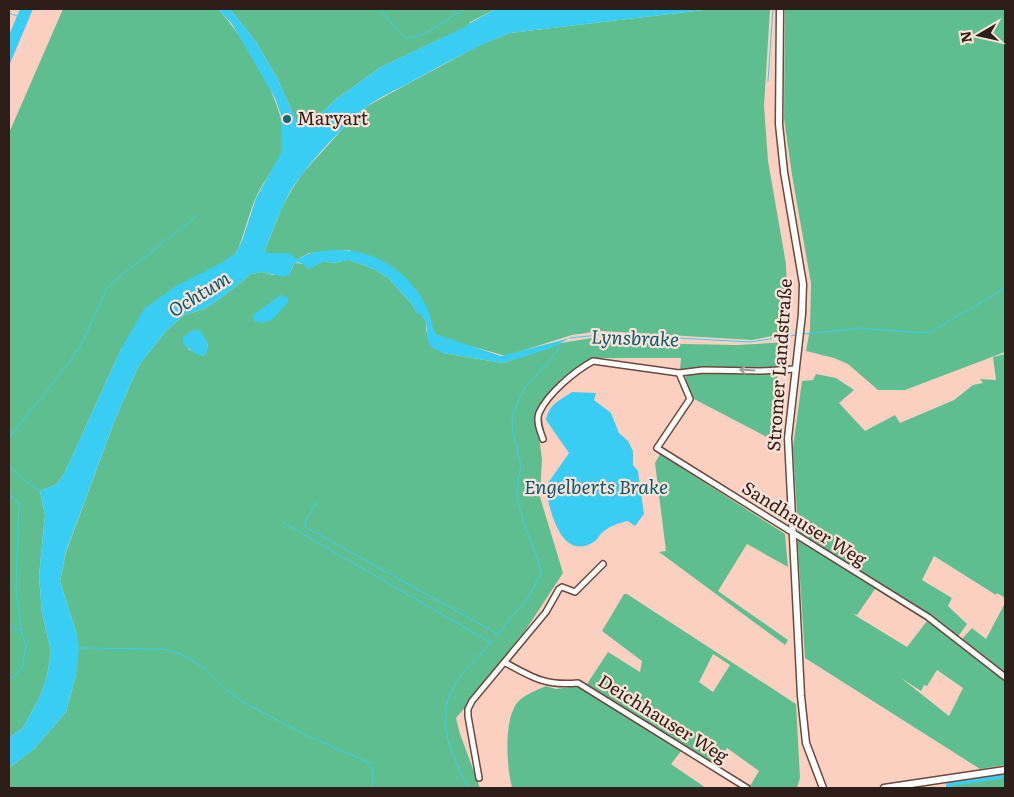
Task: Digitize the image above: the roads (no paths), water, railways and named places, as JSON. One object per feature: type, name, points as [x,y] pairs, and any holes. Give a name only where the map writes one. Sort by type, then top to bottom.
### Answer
[{"type":"main road","name":"Stromer Landstraße","points":[[780,9],[778,124],[784,172],[802,270],[800,335],[788,438],[793,534],[804,729],[808,750],[823,788]]},
{"type":"main road","points":[[884,788],[1005,770]]},
{"type":"main road","name":"Stromer Landstraße","points":[[821,781],[829,788]]},
{"type":"street","points":[[543,439],[539,427],[539,413],[567,380],[592,361],[680,373],[703,370],[760,371],[795,369]]},
{"type":"street","name":"Sandhauser Weg","points":[[680,373],[690,399],[657,448],[928,617],[1005,677]]},
{"type":"street","points":[[479,778],[468,709],[481,690],[506,663],[546,612],[559,589],[562,587],[575,592],[603,564]]},
{"type":"street","name":"Deichhauser Weg","points":[[506,663],[545,682],[558,685],[578,683],[584,686],[747,788]]},
{"type":"water","points":[[20,9],[33,9],[9,66],[9,35]]},
{"type":"water","name":"Ochtum","points":[[218,9],[230,9],[256,42],[277,78],[295,118],[306,124],[311,123],[336,99],[381,67],[467,26],[496,9],[712,9],[510,33],[460,56],[376,100],[356,116],[325,147],[291,190],[274,227],[265,250],[266,253],[291,253],[294,258],[301,258],[316,252],[349,250],[377,258],[401,273],[411,283],[427,308],[435,334],[501,356],[570,338],[551,348],[503,363],[443,353],[432,347],[428,342],[426,322],[388,278],[374,269],[349,260],[332,263],[325,261],[309,269],[301,263],[294,263],[290,274],[284,277],[262,272],[251,274],[204,309],[184,315],[166,331],[139,365],[116,417],[66,551],[60,581],[77,635],[79,648],[76,675],[66,712],[34,749],[9,768],[9,738],[23,728],[40,696],[47,676],[51,652],[42,613],[39,576],[45,515],[40,491],[57,484],[65,472],[121,349],[144,309],[176,286],[221,263],[236,253],[256,198],[282,151],[281,115],[275,98],[232,24]]},
{"type":"water","points":[[281,295],[288,299],[288,302],[273,319],[263,323],[254,321],[253,315]]},
{"type":"water","points":[[193,330],[199,330],[206,339],[208,349],[204,356],[196,354],[183,344],[183,337]]},
{"type":"water","name":"Engelberts Brake","points":[[572,392],[596,393],[594,400],[611,413],[619,433],[628,441],[633,451],[633,465],[638,471],[644,514],[635,526],[628,521],[618,524],[605,530],[594,542],[581,547],[572,544],[564,538],[558,529],[553,518],[546,486],[569,453],[546,420],[547,415],[555,403]]},
{"type":"waterway","points":[[379,9],[405,38],[421,35],[465,9]]},
{"type":"waterway","points":[[768,81],[773,9]]},
{"type":"waterway","points":[[9,13],[17,16]]},
{"type":"waterway","points":[[9,438],[81,345],[108,286],[198,215]]},
{"type":"waterway","name":"Lynsbrake","points":[[804,334],[860,328],[924,333],[932,331],[1005,288]]},
{"type":"waterway","name":"Lynsbrake","points":[[570,338],[608,334],[750,342],[797,335]]},
{"type":"waterway","points":[[496,636],[529,596],[541,573],[518,502],[517,485],[521,466],[513,433],[512,416],[523,390],[557,352],[560,343]]},
{"type":"waterway","points":[[9,466],[41,492]]},
{"type":"waterway","points":[[9,494],[19,503],[16,587],[21,631],[26,646],[22,667],[16,675],[9,679]]},
{"type":"waterway","points":[[317,502],[306,520],[305,527],[498,634]]},
{"type":"waterway","points":[[282,522],[490,642]]},
{"type":"waterway","points":[[9,626],[21,631]]},
{"type":"waterway","points":[[468,788],[449,744],[445,716],[447,702],[453,688],[463,673],[492,641]]},
{"type":"waterway","points":[[79,648],[164,649],[189,658],[245,703],[304,734],[372,764],[373,788]]},
{"type":"waterway","points":[[948,788],[949,784],[1001,776]]},
{"type":"place","name":"Maryart","points":[[287,119]]}]
